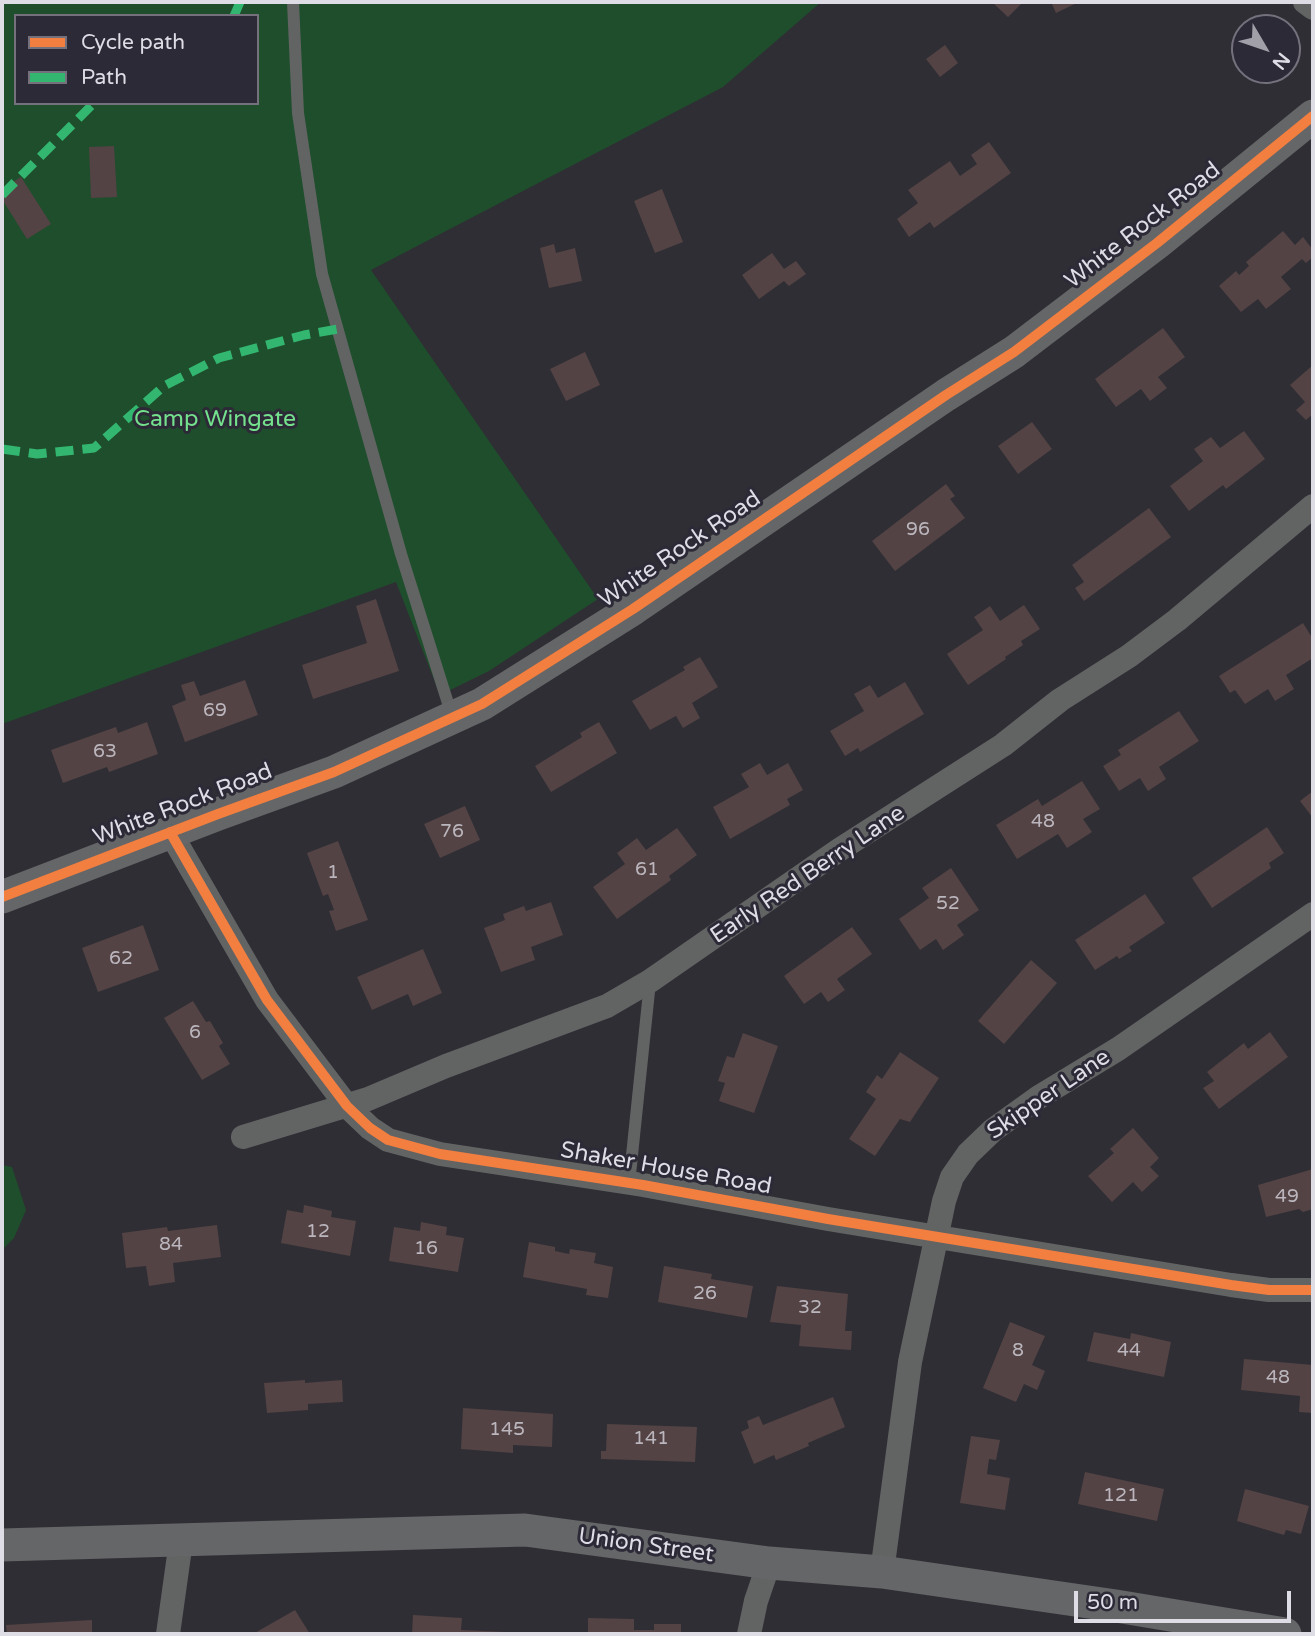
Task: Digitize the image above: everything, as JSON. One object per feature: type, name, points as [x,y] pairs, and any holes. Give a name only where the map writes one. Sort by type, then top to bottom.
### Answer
[{"type":"street","points":[[1305,2],[1313,8]]},
{"type":"street","name":"White Rock Road","points":[[2,897],[334,772],[482,704],[622,617],[946,395],[1014,352],[1157,243],[1313,116]]},
{"type":"street","name":"Early Red Berry Lane","points":[[243,1137],[347,1107],[446,1066],[607,1006],[650,982],[839,850],[1003,745],[1060,700],[1129,656],[1313,506]]},
{"type":"street","name":"Shaker House Road","points":[[170,832],[267,1000],[347,1107],[388,1140],[415,1149],[1256,1289],[1313,1290]]},
{"type":"street","name":"Skipper Lane","points":[[882,1572],[910,1362],[952,1177],[968,1154],[993,1130],[1039,1097],[1118,1049],[1313,914]]},
{"type":"street","name":"Union Street","points":[[2,1545],[525,1530],[769,1563],[882,1572],[1285,1634]]},
{"type":"street","points":[[168,1634],[181,1541]]},
{"type":"street","points":[[749,1634],[756,1601],[769,1563]]},
{"type":"lane","points":[[293,2],[298,113],[322,274],[401,554],[453,719]]},
{"type":"lane","points":[[629,1184],[650,982]]},
{"type":"green space","name":"Camp Wingate","points":[[2,2],[821,2],[723,87],[371,270],[598,599],[489,671],[440,695],[396,582],[2,724]]},
{"type":"green space","points":[[2,1165],[12,1167],[26,1210],[14,1238],[2,1250]]},
{"type":"building","points":[[992,2],[1023,2],[1008,17]]},
{"type":"building","points":[[1051,2],[1079,2],[1056,13]]},
{"type":"building","points":[[945,45],[958,63],[940,77],[926,59]]},
{"type":"building","points":[[989,142],[1011,173],[934,228],[930,222],[909,237],[897,219],[918,203],[908,190],[950,161],[960,176],[977,164],[971,155]]},
{"type":"building","points":[[114,146],[117,197],[91,198],[89,147]]},
{"type":"building","points":[[21,177],[51,224],[27,239],[2,199],[2,189]]},
{"type":"building","points":[[662,189],[683,242],[655,253],[634,201]]},
{"type":"building","points":[[1283,231],[1295,245],[1303,237],[1313,250],[1313,257],[1306,263],[1302,259],[1281,277],[1291,289],[1266,309],[1258,299],[1241,312],[1219,286],[1236,271],[1239,275],[1249,266],[1246,262]]},
{"type":"building","points":[[554,244],[556,253],[575,248],[582,281],[549,288],[540,248]]},
{"type":"building","points":[[772,253],[784,269],[796,261],[806,274],[789,286],[784,281],[759,299],[742,275]]},
{"type":"building","points":[[1163,328],[1185,357],[1158,377],[1167,388],[1150,401],[1141,389],[1116,407],[1095,379]]},
{"type":"building","points":[[585,352],[600,385],[566,401],[550,369]]},
{"type":"building","points":[[1313,365],[1313,414],[1306,420],[1296,410],[1305,402],[1290,385]]},
{"type":"building","points":[[1032,422],[1052,449],[1018,474],[998,446]]},
{"type":"building","points":[[1244,431],[1265,459],[1226,489],[1223,485],[1189,511],[1170,486],[1203,461],[1194,449],[1211,437],[1220,448]]},
{"type":"building","points":[[946,484],[955,496],[950,499],[965,518],[895,571],[872,541]]},
{"type":"building","points":[[1149,508],[1171,537],[1084,601],[1075,588],[1084,582],[1072,565]]},
{"type":"building","points":[[376,599],[399,671],[313,699],[302,665],[367,643],[356,606]]},
{"type":"building","points":[[1024,605],[1040,629],[1021,641],[1023,645],[1005,657],[1006,659],[968,685],[947,654],[983,630],[974,617],[990,606],[1000,621]]},
{"type":"building","points":[[1303,623],[1313,639],[1313,658],[1286,675],[1294,689],[1275,701],[1268,689],[1245,704],[1235,690],[1230,693],[1219,676]]},
{"type":"building","points":[[700,657],[718,687],[692,703],[700,718],[683,728],[676,716],[650,730],[632,701],[685,670],[683,667]]},
{"type":"building","points":[[245,680],[258,715],[185,742],[172,706],[186,700],[181,685],[194,681],[200,696]]},
{"type":"building","points":[[905,682],[924,714],[860,752],[858,748],[845,756],[830,731],[864,711],[854,694],[870,685],[878,698]]},
{"type":"building","points":[[1179,711],[1199,741],[1159,767],[1166,779],[1148,791],[1140,778],[1119,791],[1103,766],[1121,755],[1118,750]]},
{"type":"building","points":[[147,722],[158,754],[109,772],[107,767],[63,783],[51,750],[116,727],[118,733]]},
{"type":"building","points":[[599,722],[617,753],[551,792],[535,766],[582,737],[580,733]]},
{"type":"building","points":[[760,763],[767,775],[788,763],[803,790],[787,799],[790,805],[730,839],[713,807],[749,787],[741,774]]},
{"type":"building","points":[[1082,781],[1100,809],[1083,819],[1092,832],[1067,848],[1058,834],[1017,859],[996,825],[1038,799],[1042,806]]},
{"type":"building","points":[[1313,791],[1313,818],[1300,801]]},
{"type":"building","points":[[465,806],[480,840],[440,858],[424,824]]},
{"type":"building","points":[[1267,827],[1284,853],[1269,863],[1271,868],[1212,908],[1192,878]]},
{"type":"building","points":[[677,828],[697,855],[669,876],[671,880],[617,919],[593,887],[625,864],[617,853],[637,838],[646,850]]},
{"type":"building","points":[[338,841],[368,920],[336,931],[329,911],[334,910],[328,894],[323,896],[307,853]]},
{"type":"building","points":[[951,868],[979,910],[957,925],[964,935],[943,950],[936,939],[920,950],[899,919],[929,898],[922,888]]},
{"type":"building","points":[[1145,894],[1165,923],[1129,947],[1132,951],[1119,959],[1117,956],[1095,970],[1075,940]]},
{"type":"building","points":[[551,902],[563,935],[531,947],[535,960],[501,972],[484,928],[505,920],[503,914],[524,906],[526,911]]},
{"type":"building","points":[[143,925],[159,970],[98,992],[82,948]]},
{"type":"building","points":[[852,927],[872,954],[837,979],[845,990],[828,1002],[821,992],[804,1004],[784,976]]},
{"type":"building","points":[[423,949],[442,993],[413,1006],[408,994],[372,1010],[357,977]]},
{"type":"building","points":[[1031,960],[1057,983],[1004,1044],[978,1021]]},
{"type":"building","points":[[193,1001],[206,1022],[210,1021],[223,1043],[219,1046],[230,1064],[202,1080],[164,1018]]},
{"type":"building","points":[[1270,1032],[1288,1057],[1219,1109],[1203,1088],[1214,1081],[1207,1072],[1244,1043],[1248,1049]]},
{"type":"building","points":[[743,1033],[778,1046],[754,1113],[719,1101],[725,1083],[718,1081],[727,1056],[734,1058]]},
{"type":"building","points":[[900,1052],[939,1078],[910,1122],[900,1119],[875,1156],[849,1139],[876,1099],[866,1092],[877,1075],[882,1079]]},
{"type":"building","points":[[1133,1128],[1159,1158],[1150,1167],[1159,1176],[1142,1192],[1133,1182],[1112,1202],[1088,1176],[1114,1153],[1110,1149]]},
{"type":"building","points":[[1313,1169],[1313,1209],[1303,1212],[1299,1209],[1266,1217],[1258,1185]]},
{"type":"building","points":[[304,1205],[332,1211],[331,1217],[356,1221],[350,1256],[281,1243],[287,1210],[303,1213]]},
{"type":"building","points":[[421,1222],[447,1227],[446,1235],[464,1238],[458,1272],[389,1261],[394,1227],[420,1231]]},
{"type":"building","points":[[217,1225],[221,1257],[173,1263],[175,1282],[149,1286],[146,1266],[126,1268],[122,1233],[167,1227],[168,1231]]},
{"type":"building","points":[[529,1242],[555,1247],[555,1251],[569,1254],[570,1249],[596,1253],[594,1263],[613,1267],[608,1298],[586,1295],[587,1289],[523,1277]]},
{"type":"building","points":[[664,1266],[712,1274],[711,1279],[753,1286],[747,1318],[658,1302]]},
{"type":"building","points":[[777,1286],[848,1294],[845,1331],[852,1331],[851,1350],[799,1346],[801,1325],[770,1322]]},
{"type":"building","points":[[1010,1322],[1045,1336],[1032,1365],[1045,1371],[1037,1390],[1024,1384],[1016,1402],[983,1388]]},
{"type":"building","points":[[1094,1332],[1130,1339],[1131,1333],[1171,1342],[1164,1377],[1087,1361]]},
{"type":"building","points":[[1244,1359],[1313,1365],[1313,1413],[1299,1412],[1300,1396],[1241,1390]]},
{"type":"building","points":[[305,1380],[305,1383],[342,1380],[343,1402],[308,1404],[308,1410],[267,1413],[264,1383]]},
{"type":"building","points":[[833,1397],[845,1427],[776,1460],[774,1455],[754,1464],[741,1432],[749,1428],[747,1421],[759,1416],[763,1425]]},
{"type":"building","points":[[463,1408],[553,1414],[552,1447],[513,1445],[513,1453],[461,1449]]},
{"type":"building","points":[[607,1424],[697,1427],[695,1462],[601,1459],[601,1451],[606,1451]]},
{"type":"building","points":[[971,1436],[1000,1440],[996,1460],[989,1459],[987,1474],[1010,1478],[1005,1510],[960,1503]]},
{"type":"building","points":[[1085,1472],[1164,1489],[1157,1521],[1078,1504]]},
{"type":"building","points":[[1245,1489],[1309,1506],[1301,1534],[1286,1530],[1284,1535],[1237,1521]]},
{"type":"building","points":[[295,1610],[310,1634],[253,1634]]},
{"type":"building","points":[[413,1615],[462,1618],[461,1630],[505,1634],[412,1634]]},
{"type":"building","points":[[588,1618],[634,1619],[634,1630],[654,1630],[654,1624],[681,1624],[681,1634],[588,1634]]},
{"type":"building","points":[[92,1620],[92,1634],[7,1634],[6,1625]]},
{"type":"marked path","points":[[235,14],[240,2]]},
{"type":"marked path","points":[[2,195],[92,105]]},
{"type":"marked path","points":[[2,449],[37,454],[94,448],[164,386],[219,358],[304,335],[338,329]]},
{"type":"cycle path","points":[[2,897],[334,772],[482,704],[633,609],[946,395],[1014,352],[1157,243],[1313,116]]},
{"type":"cycle path","points":[[170,832],[267,1000],[347,1106],[370,1128],[388,1140],[440,1154],[643,1185],[828,1219],[1231,1285],[1269,1290],[1313,1290]]}]
